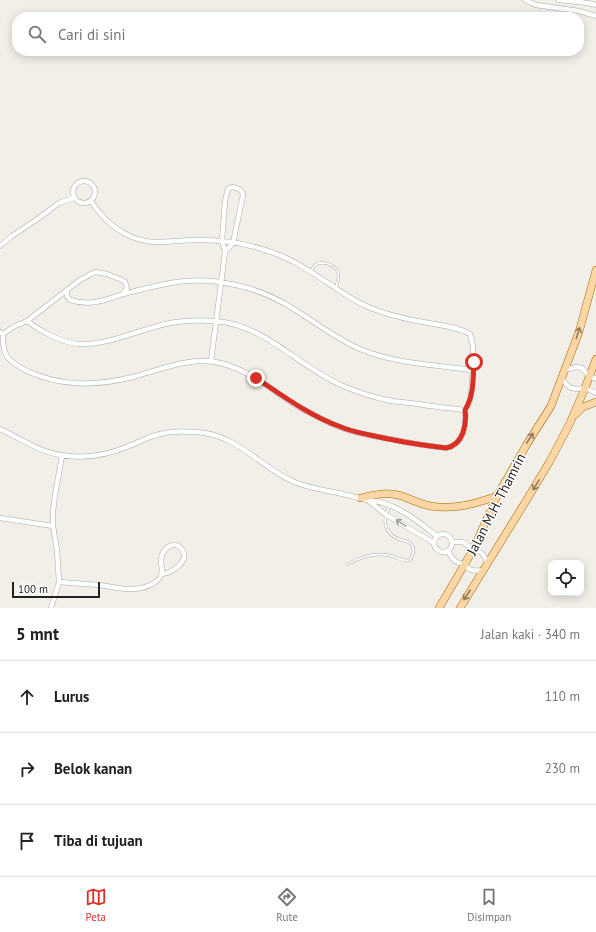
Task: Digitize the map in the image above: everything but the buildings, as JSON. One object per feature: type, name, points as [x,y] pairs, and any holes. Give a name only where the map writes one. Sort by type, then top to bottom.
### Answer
[{"type":"main road","points":[[562,378],[579,332],[596,270]]},
{"type":"main road","points":[[585,388],[593,377],[596,359]]},
{"type":"main road","name":"Jalan M.H. Thamrin","points":[[439,608],[473,550],[497,496],[551,406],[562,378]]},
{"type":"main road","name":"Jalan M.H. Thamrin","points":[[460,608],[546,468],[570,423],[585,388]]},
{"type":"main road","points":[[570,423],[575,414],[583,407],[596,402]]},
{"type":"main road","points":[[364,499],[382,493],[394,494],[430,506],[458,507],[474,504],[497,496]]},
{"type":"street","points":[[525,0],[536,5],[582,12]]},
{"type":"street","points":[[559,0],[596,5]]},
{"type":"street","points":[[588,3],[586,13],[596,16]]},
{"type":"street","points":[[80,181],[86,181],[92,184],[95,189],[95,195],[91,201],[82,203],[74,198],[73,191],[75,185],[80,181]]},
{"type":"street","points":[[212,361],[225,252],[222,241],[225,201],[229,188],[234,188],[241,190],[244,195],[234,243],[225,252]]},
{"type":"street","points":[[0,246],[59,203],[74,198]]},
{"type":"street","points":[[91,201],[108,222],[132,237],[155,242],[194,240],[222,241],[248,245],[281,255],[371,308],[410,320],[458,329],[470,334],[473,346],[473,370],[471,395],[469,404],[465,410],[466,419],[462,437],[454,445],[446,448],[419,445],[342,428],[296,405],[256,378],[236,368],[212,361],[192,362],[133,377],[96,384],[69,383],[40,376],[16,366],[5,354],[1,333],[27,321],[67,290],[92,274],[98,272],[122,280],[125,282],[127,288],[123,294]]},
{"type":"street","points":[[67,290],[66,294],[70,300],[98,303],[123,294],[185,281],[197,280],[221,282],[255,290],[268,295],[282,302],[344,341],[375,354],[401,361],[473,370]]},
{"type":"street","points":[[27,321],[41,331],[77,344],[104,341],[171,323],[185,321],[216,321],[231,323],[256,332],[302,363],[330,379],[357,391],[387,400],[465,410]]},
{"type":"street","points":[[566,370],[576,367],[582,368],[593,377]]},
{"type":"street","points":[[562,378],[571,388],[585,388],[596,393]]},
{"type":"street","points":[[0,429],[34,446],[62,456],[90,456],[112,452],[159,434],[172,431],[209,433],[223,438],[251,454],[263,464],[294,482],[308,487],[389,505],[418,521],[437,536]]},
{"type":"street","points":[[51,608],[59,582],[53,512],[62,456]]},
{"type":"street","points":[[364,499],[385,514],[434,544],[439,551],[445,552],[448,550],[452,542],[450,536],[440,534],[435,538],[434,544]]},
{"type":"street","points":[[0,518],[53,526]]},
{"type":"street","points":[[412,531],[418,521]]},
{"type":"street","points":[[448,550],[454,561],[465,564],[467,568],[471,570],[478,571],[486,566],[486,559],[481,552],[473,550],[464,542],[452,542]]},
{"type":"street","points":[[59,582],[125,589],[147,587],[157,581],[162,574],[161,560],[165,549],[176,544],[183,550],[183,561],[175,569],[166,574],[162,574]]},
{"type":"lane","points":[[310,271],[319,263],[334,266],[338,272],[336,288]]},
{"type":"lane","points":[[348,564],[363,556],[392,556],[403,561],[410,560],[413,556],[413,548],[411,544],[394,537],[389,533],[385,526],[385,514],[389,505]]},
{"type":"route","points":[[256,378],[296,405],[342,428],[419,445],[446,448],[454,445],[462,437],[466,419],[465,410],[469,404],[471,395],[474,362]]}]
